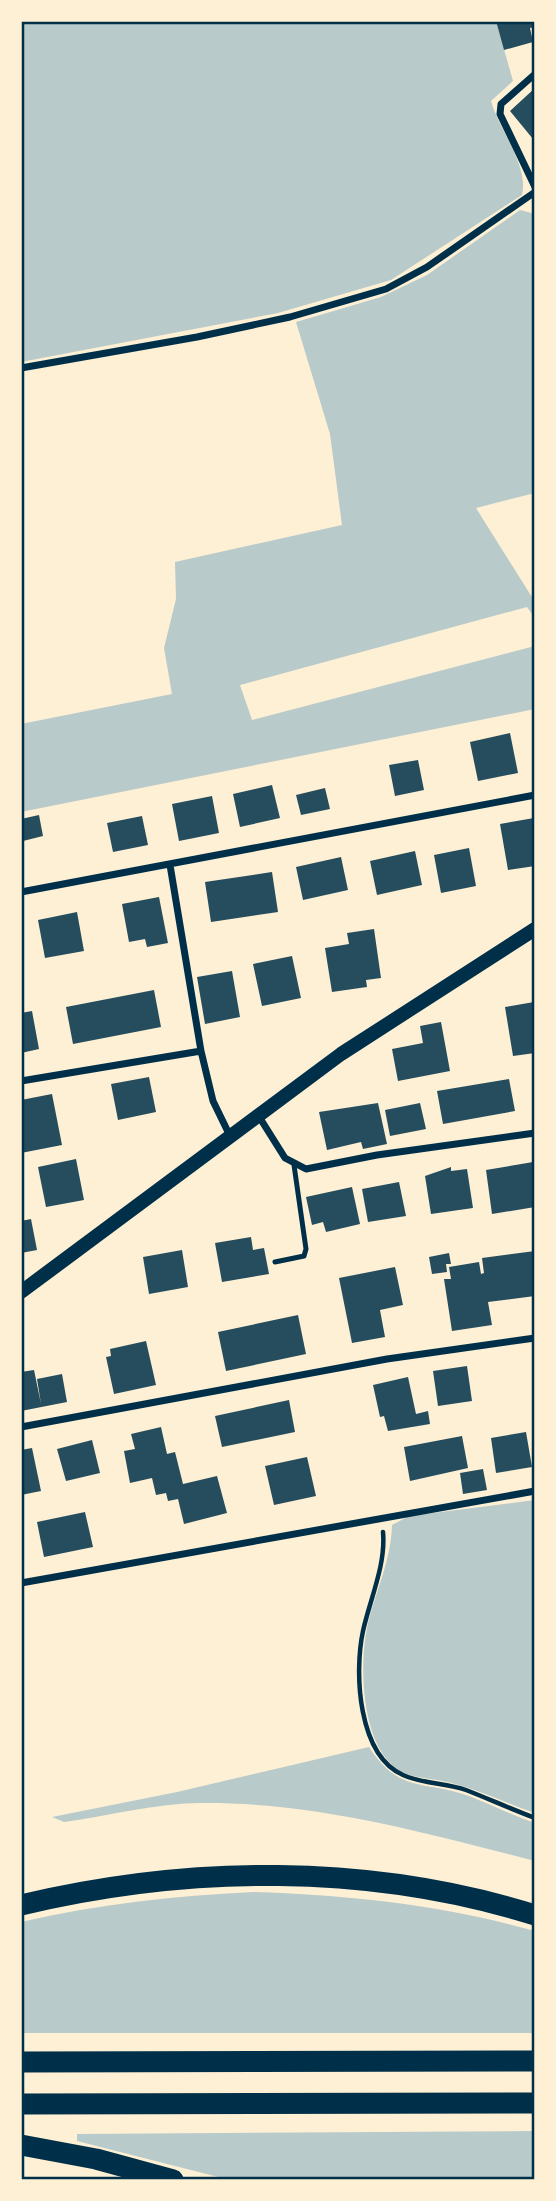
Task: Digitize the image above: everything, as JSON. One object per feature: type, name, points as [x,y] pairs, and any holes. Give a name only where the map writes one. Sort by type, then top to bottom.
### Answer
[{"type":"highway","points":[[21,1905],[169,1879],[288,1875],[407,1886],[535,1915]]},
{"type":"highway","points":[[21,2062],[535,2061]]},
{"type":"highway","points":[[21,2104],[535,2103]]},
{"type":"highway","points":[[21,2146],[96,2160],[173,2180]]},
{"type":"main road","points":[[21,1293],[341,1054],[535,929]]},
{"type":"street","points":[[21,368],[197,337],[290,317],[386,289],[427,267],[535,190],[500,114],[501,103],[535,74]]},
{"type":"street","points":[[21,892],[535,795]]},
{"type":"street","points":[[170,865],[201,1051],[213,1101],[230,1136]]},
{"type":"street","points":[[21,1081],[201,1051]]},
{"type":"street","points":[[258,1115],[285,1158],[306,1169],[389,1153],[535,1133]]},
{"type":"street","points":[[21,1427],[387,1359],[535,1338]]},
{"type":"street","points":[[21,1583],[535,1491]]},
{"type":"lane","points":[[275,1262],[304,1256],[306,1249],[294,1165]]},
{"type":"path","points":[[382,1518],[385,1549],[363,1631],[358,1662],[362,1710],[369,1733],[384,1761],[405,1776],[464,1789],[535,1818]]},
{"type":"shaded area","points":[[21,21],[496,21],[513,81],[491,101],[521,172],[522,195],[391,280],[278,313],[21,362]]},
{"type":"shaded area","points":[[520,210],[535,214],[535,493],[476,508],[535,602],[535,618],[527,607],[240,685],[252,720],[535,646],[535,709],[21,812],[21,724],[172,694],[164,648],[176,599],[175,562],[342,525],[330,434],[296,322],[381,297],[427,275]]},
{"type":"shaded area","points":[[535,1500],[535,1813],[449,1782],[402,1772],[388,1761],[378,1746],[371,1727],[366,1707],[363,1664],[367,1628],[386,1564],[392,1525],[409,1516]]},
{"type":"shaded area","points":[[369,1747],[392,1773],[404,1780],[458,1792],[535,1823],[535,1861],[370,1821],[244,1804],[201,1803],[150,1807],[64,1822],[52,1817],[177,1792]]},
{"type":"shaded area","points":[[253,1892],[395,1903],[465,1914],[535,1931],[535,2033],[21,2033],[21,1922],[136,1902]]},
{"type":"shaded area","points":[[535,2131],[535,2180],[230,2180],[77,2141],[77,2134]]},
{"type":"building","points":[[496,21],[535,21],[535,27],[530,28],[533,42],[504,50]]},
{"type":"building","points":[[535,88],[535,138],[533,139],[510,111]]},
{"type":"building","points":[[510,733],[518,773],[478,781],[470,742]]},
{"type":"building","points":[[418,760],[424,790],[395,796],[389,765]]},
{"type":"building","points":[[272,785],[280,818],[240,827],[233,794]]},
{"type":"building","points":[[325,788],[330,809],[301,815],[296,795]]},
{"type":"building","points":[[212,796],[219,833],[179,841],[172,804]]},
{"type":"building","points":[[39,815],[43,836],[23,841],[24,846],[21,847],[21,819]]},
{"type":"building","points":[[142,816],[148,845],[113,852],[107,823]]},
{"type":"building","points":[[534,818],[535,866],[508,870],[500,824]]},
{"type":"building","points":[[469,848],[476,886],[441,893],[434,855]]},
{"type":"building","points":[[415,851],[422,885],[377,895],[370,861]]},
{"type":"building","points":[[341,857],[348,890],[303,900],[296,867]]},
{"type":"building","points":[[272,872],[278,912],[211,922],[205,882]]},
{"type":"building","points":[[159,897],[168,943],[147,947],[145,939],[129,942],[122,904]]},
{"type":"building","points":[[77,912],[84,951],[45,958],[38,920]]},
{"type":"building","points":[[374,929],[381,978],[366,980],[367,987],[332,992],[325,948],[349,944],[347,933]]},
{"type":"building","points":[[292,956],[301,998],[262,1006],[253,964]]},
{"type":"building","points":[[232,971],[240,1017],[205,1024],[197,977]]},
{"type":"building","points":[[154,990],[161,1027],[73,1044],[66,1007]]},
{"type":"building","points":[[534,1002],[535,1053],[513,1056],[505,1007]]},
{"type":"building","points":[[32,1011],[39,1049],[21,1053],[21,1013]]},
{"type":"building","points":[[441,1022],[450,1071],[398,1081],[392,1049],[423,1043],[420,1026]]},
{"type":"building","points":[[149,1077],[156,1112],[118,1120],[111,1084]]},
{"type":"building","points":[[509,1079],[515,1111],[443,1124],[437,1091]]},
{"type":"building","points":[[52,1094],[62,1145],[21,1153],[21,1100]]},
{"type":"building","points":[[378,1103],[387,1144],[363,1149],[361,1142],[327,1150],[319,1112]]},
{"type":"building","points":[[420,1103],[426,1129],[390,1136],[385,1110]]},
{"type":"building","points":[[76,1159],[84,1200],[46,1207],[38,1167]]},
{"type":"building","points":[[533,1162],[535,1207],[492,1214],[486,1170]]},
{"type":"building","points":[[451,1167],[451,1171],[467,1169],[473,1208],[431,1214],[425,1176]]},
{"type":"building","points":[[399,1182],[406,1216],[368,1222],[362,1189]]},
{"type":"building","points":[[352,1187],[360,1224],[326,1232],[323,1222],[312,1225],[306,1197]]},
{"type":"building","points":[[31,1219],[37,1250],[21,1253],[21,1221]]},
{"type":"building","points":[[251,1237],[253,1250],[264,1248],[269,1274],[222,1282],[215,1243]]},
{"type":"building","points":[[182,1250],[188,1287],[149,1294],[143,1257]]},
{"type":"building","points":[[535,1251],[535,1296],[488,1302],[492,1325],[452,1331],[444,1279],[451,1279],[449,1267],[479,1262],[481,1274],[484,1273],[482,1258]]},
{"type":"building","points":[[449,1253],[451,1264],[446,1264],[447,1272],[432,1274],[429,1257]]},
{"type":"building","points":[[395,1267],[403,1305],[380,1310],[385,1337],[352,1343],[339,1278]]},
{"type":"building","points":[[298,1315],[306,1354],[226,1371],[218,1332]]},
{"type":"building","points":[[146,1341],[156,1385],[114,1394],[106,1357],[111,1356],[110,1349]]},
{"type":"building","points":[[467,1366],[472,1401],[438,1406],[433,1371]]},
{"type":"building","points":[[34,1370],[41,1404],[37,1379],[62,1374],[67,1402],[21,1411],[21,1372]]},
{"type":"building","points":[[408,1377],[416,1414],[428,1411],[430,1424],[388,1431],[384,1416],[380,1417],[373,1385]]},
{"type":"building","points":[[289,1400],[295,1432],[222,1447],[215,1416]]},
{"type":"building","points":[[161,1427],[167,1454],[175,1452],[183,1484],[217,1476],[227,1513],[184,1524],[178,1499],[168,1501],[166,1493],[156,1495],[152,1478],[130,1483],[124,1451],[135,1449],[131,1434]]},
{"type":"building","points":[[526,1432],[532,1467],[496,1473],[491,1438]]},
{"type":"building","points":[[462,1436],[468,1468],[410,1481],[404,1447]]},
{"type":"building","points":[[92,1440],[100,1473],[66,1481],[57,1449]]},
{"type":"building","points":[[32,1448],[41,1491],[21,1495],[21,1450]]},
{"type":"building","points":[[307,1457],[316,1496],[274,1505],[265,1466]]},
{"type":"building","points":[[483,1469],[487,1490],[463,1494],[460,1473]]},
{"type":"building","points":[[85,1512],[93,1547],[44,1557],[37,1522]]}]
